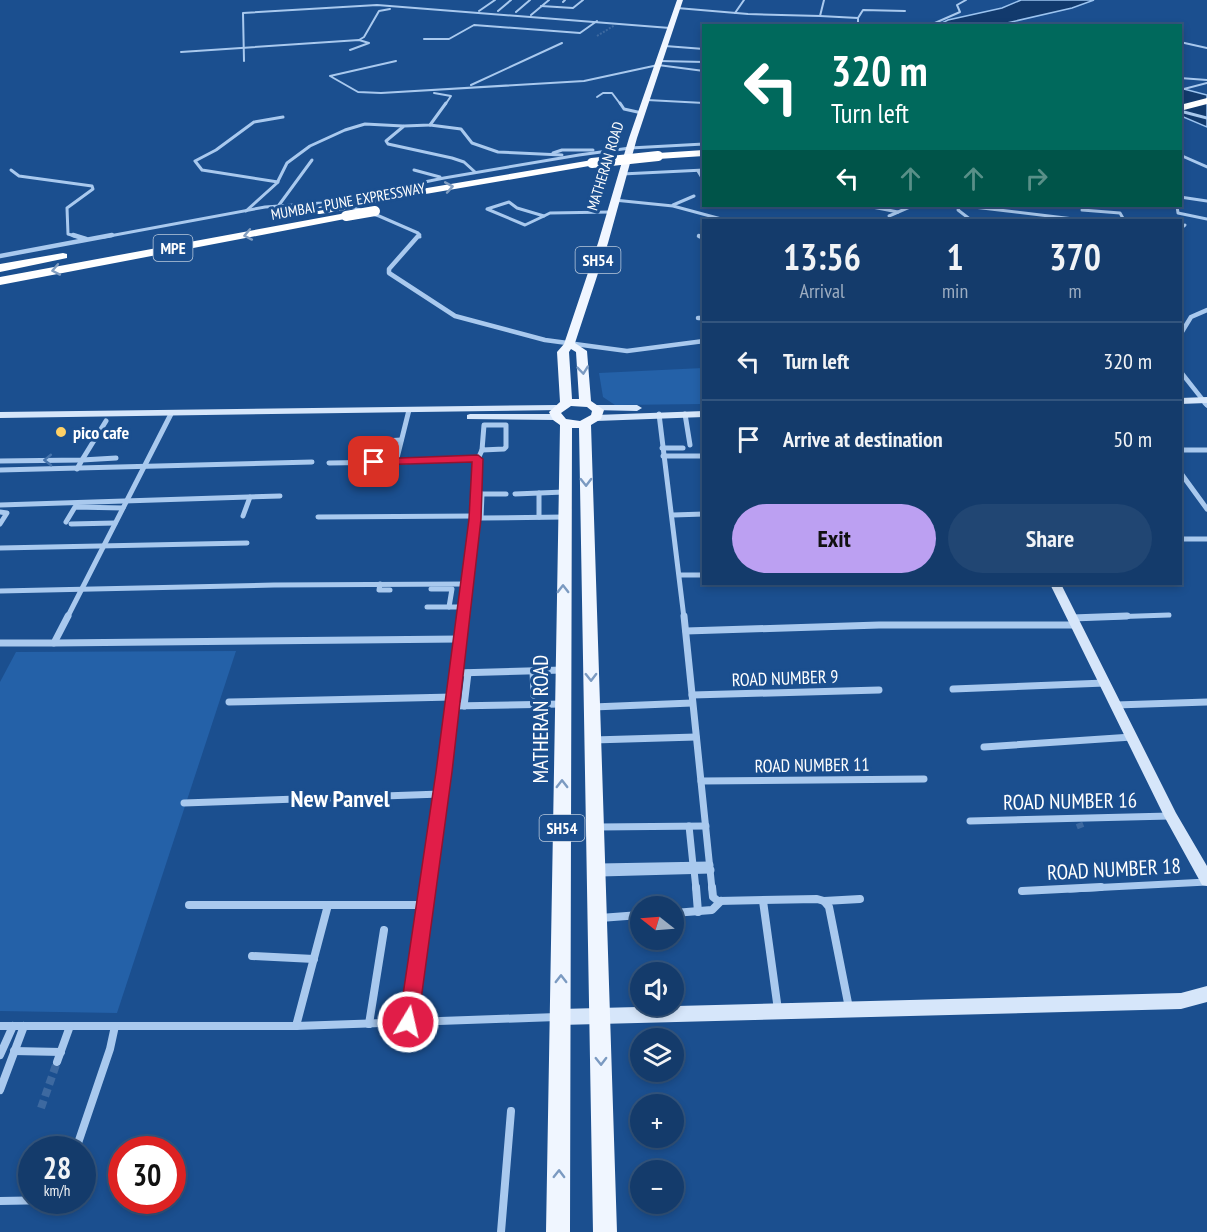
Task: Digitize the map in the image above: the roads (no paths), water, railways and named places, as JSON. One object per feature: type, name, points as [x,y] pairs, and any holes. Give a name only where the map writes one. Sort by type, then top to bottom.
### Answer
[{"type":"highway","points":[[1182,96],[1206,84]]},
{"type":"highway","points":[[1182,108],[1207,101]]},
{"type":"highway","name":"MUMBAI - PUNE EXPRESSWAY","points":[[0,268],[319,209],[702,153]]},
{"type":"highway","name":"MUMBAI - PUNE EXPRESSWAY","points":[[662,160],[701,166]]},
{"type":"highway","name":"MUMBAI - PUNE EXPRESSWAY","points":[[0,281],[596,167]]},
{"type":"main road","name":"MATHERAN ROAD","points":[[558,1232],[564,517],[561,413],[563,352],[569,344],[603,243],[630,148],[679,4]]},
{"type":"main road","name":"SH54","points":[[569,344],[581,351],[590,413],[592,707],[605,1232]]},
{"type":"main road","points":[[561,413],[590,413]]},
{"type":"main road","points":[[561,413],[590,413]]},
{"type":"street","points":[[424,8],[428,0]]},
{"type":"street","points":[[480,12],[495,0]]},
{"type":"street","points":[[498,10],[511,0]]},
{"type":"street","points":[[516,12],[530,0]]},
{"type":"street","points":[[359,40],[364,37],[379,11],[383,9],[532,14],[549,0]]},
{"type":"street","points":[[542,6],[573,8],[583,0]]},
{"type":"street","points":[[735,14],[744,0]]},
{"type":"street","points":[[820,16],[824,0]]},
{"type":"street","points":[[933,24],[960,12],[957,4],[966,0]]},
{"type":"street","points":[[679,4],[735,14],[858,18]]},
{"type":"street","points":[[243,13],[377,5],[670,28]]},
{"type":"street","points":[[238,7],[243,13],[244,61]]},
{"type":"street","points":[[480,12],[498,10],[614,25],[670,28]]},
{"type":"street","points":[[858,24],[858,18],[865,10],[905,11]]},
{"type":"street","points":[[424,39],[450,39],[474,25],[576,33],[596,22]]},
{"type":"street","points":[[181,52],[359,40],[369,44],[350,50]]},
{"type":"street","points":[[1182,42],[1207,48]]},
{"type":"street","points":[[465,88],[562,43]]},
{"type":"street","points":[[664,46],[702,49]]},
{"type":"street","points":[[396,61],[330,76],[358,92],[381,93],[584,81],[659,63],[702,62]]},
{"type":"street","points":[[659,63],[702,71]]},
{"type":"street","points":[[1182,77],[1206,84]]},
{"type":"street","points":[[1182,90],[1206,84]]},
{"type":"street","points":[[430,125],[451,96],[431,93]]},
{"type":"street","points":[[597,97],[603,93],[612,93],[624,109],[642,113]]},
{"type":"street","points":[[646,100],[702,102]]},
{"type":"street","points":[[1182,110],[1207,118]]},
{"type":"street","points":[[278,182],[202,170],[195,161],[214,151],[252,121],[266,117],[283,117]]},
{"type":"street","points":[[246,211],[278,182],[287,163],[310,146],[330,136],[373,123],[404,126],[430,125],[461,129],[472,143],[498,152],[571,156]]},
{"type":"street","points":[[404,126],[386,141],[388,144],[452,158],[464,162],[475,172]]},
{"type":"street","points":[[0,256],[279,205],[330,201],[475,172],[571,156],[630,148],[702,144]]},
{"type":"street","points":[[550,154],[562,150],[606,151]]},
{"type":"street","points":[[1182,156],[1207,167]]},
{"type":"street","points":[[279,205],[312,160]]},
{"type":"street","points":[[1183,160],[1190,160]]},
{"type":"street","points":[[1183,160],[1202,169]]},
{"type":"street","points":[[622,174],[701,166]]},
{"type":"street","points":[[11,170],[19,176],[92,186],[93,189],[68,208],[68,234],[92,240]]},
{"type":"street","points":[[414,170],[444,178]]},
{"type":"street","points":[[673,206],[694,196]]},
{"type":"street","points":[[1182,199],[1207,202]]},
{"type":"street","points":[[330,201],[380,216],[418,233],[420,237],[389,269],[389,273],[455,316],[496,328],[569,344],[627,351],[702,341]]},
{"type":"street","points":[[614,201],[673,206],[721,219]]},
{"type":"street","points":[[544,216],[517,208],[508,202],[487,209],[525,225],[544,216],[550,213],[611,212]]},
{"type":"street","points":[[872,207],[898,212]]},
{"type":"street","points":[[889,216],[910,207]]},
{"type":"street","points":[[960,207],[958,210],[970,219]]},
{"type":"street","points":[[980,207],[1009,209]]},
{"type":"street","points":[[985,207],[1036,211]]},
{"type":"street","points":[[1082,219],[1084,207]]},
{"type":"street","points":[[1177,207],[1178,213],[1207,219]]},
{"type":"street","points":[[1082,210],[1120,213],[1123,219]]},
{"type":"street","points":[[1017,211],[1075,219]]},
{"type":"street","points":[[1182,332],[1191,317],[1207,310]]},
{"type":"street","points":[[1182,373],[1206,403]]},
{"type":"street","points":[[1182,401],[1206,403]]},
{"type":"street","points":[[1182,408],[1206,403]]},
{"type":"street","points":[[590,413],[702,407]]},
{"type":"street","points":[[396,462],[408,413]]},
{"type":"street","points":[[0,415],[170,417],[561,413]]},
{"type":"street","points":[[590,413],[702,414]]},
{"type":"street","points":[[659,414],[680,575],[714,897],[721,901],[860,899]]},
{"type":"street","points":[[685,414],[690,445]]},
{"type":"street","points":[[0,422],[106,421],[170,417]]},
{"type":"street","points":[[54,643],[170,417]]},
{"type":"street","points":[[77,469],[106,421]]},
{"type":"street","points":[[482,450],[506,447],[506,425],[484,425],[482,450],[478,459],[481,518],[564,517]]},
{"type":"street","points":[[385,441],[401,440]]},
{"type":"street","points":[[663,452],[683,448]]},
{"type":"street","points":[[1182,450],[1207,450]]},
{"type":"street","points":[[663,452],[702,456]]},
{"type":"street","points":[[0,461],[117,458]]},
{"type":"street","points":[[329,463],[478,459]]},
{"type":"street","points":[[0,470],[312,462]]},
{"type":"street","points":[[1182,475],[1207,509]]},
{"type":"street","points":[[515,494],[564,492]]},
{"type":"street","points":[[539,493],[539,518]]},
{"type":"street","points":[[479,494],[506,494]]},
{"type":"street","points":[[408,1022],[441,794],[479,494]]},
{"type":"street","points":[[0,504],[124,505],[280,496]]},
{"type":"street","points":[[243,516],[250,497]]},
{"type":"street","points":[[115,523],[68,523],[75,507],[107,511],[124,505]]},
{"type":"street","points":[[0,512],[7,513],[0,524]]},
{"type":"street","points":[[673,515],[702,514]]},
{"type":"street","points":[[318,517],[475,516]]},
{"type":"street","points":[[1182,539],[1207,539]]},
{"type":"street","points":[[0,548],[247,543]]},
{"type":"street","points":[[680,575],[702,575]]},
{"type":"street","points":[[380,584],[379,590],[390,590]]},
{"type":"street","points":[[0,591],[466,584]]},
{"type":"street","points":[[1055,585],[1171,816],[1206,877]]},
{"type":"street","points":[[431,589],[452,589],[450,607]]},
{"type":"street","points":[[427,607],[463,607]]},
{"type":"street","points":[[686,631],[1074,621],[1169,615]]},
{"type":"street","points":[[1,646],[54,643],[459,639]]},
{"type":"street","points":[[456,673],[563,670]]},
{"type":"street","points":[[533,671],[534,695]]},
{"type":"street","points":[[464,706],[468,673]]},
{"type":"street","points":[[953,689],[1105,683]]},
{"type":"street","name":"ROAD NUMBER 9","points":[[592,707],[692,699],[879,690]]},
{"type":"street","points":[[229,702],[453,697]]},
{"type":"street","points":[[1116,705],[1207,702]]},
{"type":"street","points":[[452,706],[562,705]]},
{"type":"street","points":[[593,741],[696,737]]},
{"type":"street","points":[[984,747],[1133,737]]},
{"type":"street","name":"ROAD NUMBER 11","points":[[702,781],[924,779]]},
{"type":"street","points":[[184,803],[441,794]]},
{"type":"street","name":"ROAD NUMBER 16","points":[[970,821],[1078,821],[1171,816]]},
{"type":"street","points":[[689,826],[698,912]]},
{"type":"street","points":[[595,827],[706,826]]},
{"type":"street","points":[[596,870],[710,867]]},
{"type":"street","name":"ROAD NUMBER 18","points":[[1022,891],[1206,877]]},
{"type":"street","points":[[684,913],[712,910],[721,901]]},
{"type":"street","points":[[763,901],[778,1011]]},
{"type":"street","points":[[824,901],[829,907],[849,1009]]},
{"type":"street","points":[[189,905],[425,905]]},
{"type":"street","points":[[296,1026],[328,905]]},
{"type":"street","points":[[597,918],[630,916]]},
{"type":"street","points":[[369,1024],[384,930]]},
{"type":"street","points":[[252,956],[314,959]]},
{"type":"street","points":[[0,1026],[296,1026],[1181,1001],[1207,994]]},
{"type":"street","points":[[0,1055],[13,1026]]},
{"type":"street","points":[[0,1090],[24,1026]]},
{"type":"street","points":[[57,1062],[70,1026]]},
{"type":"street","points":[[80,1136],[116,1026]]},
{"type":"street","points":[[14,1051],[61,1052]]},
{"type":"street","points":[[501,1232],[511,1111]]},
{"type":"street","points":[[0,1201],[18,1201]]},
{"type":"tunnel","points":[[597,36],[615,25]]},
{"type":"tunnel","points":[[1079,823],[1081,828]]},
{"type":"tunnel","points":[[41,1108],[57,1062]]},
{"type":"place","name":"pico cafe","points":[[61,432]]},
{"type":"district","name":"New Panvel","points":[[340,798]]}]
